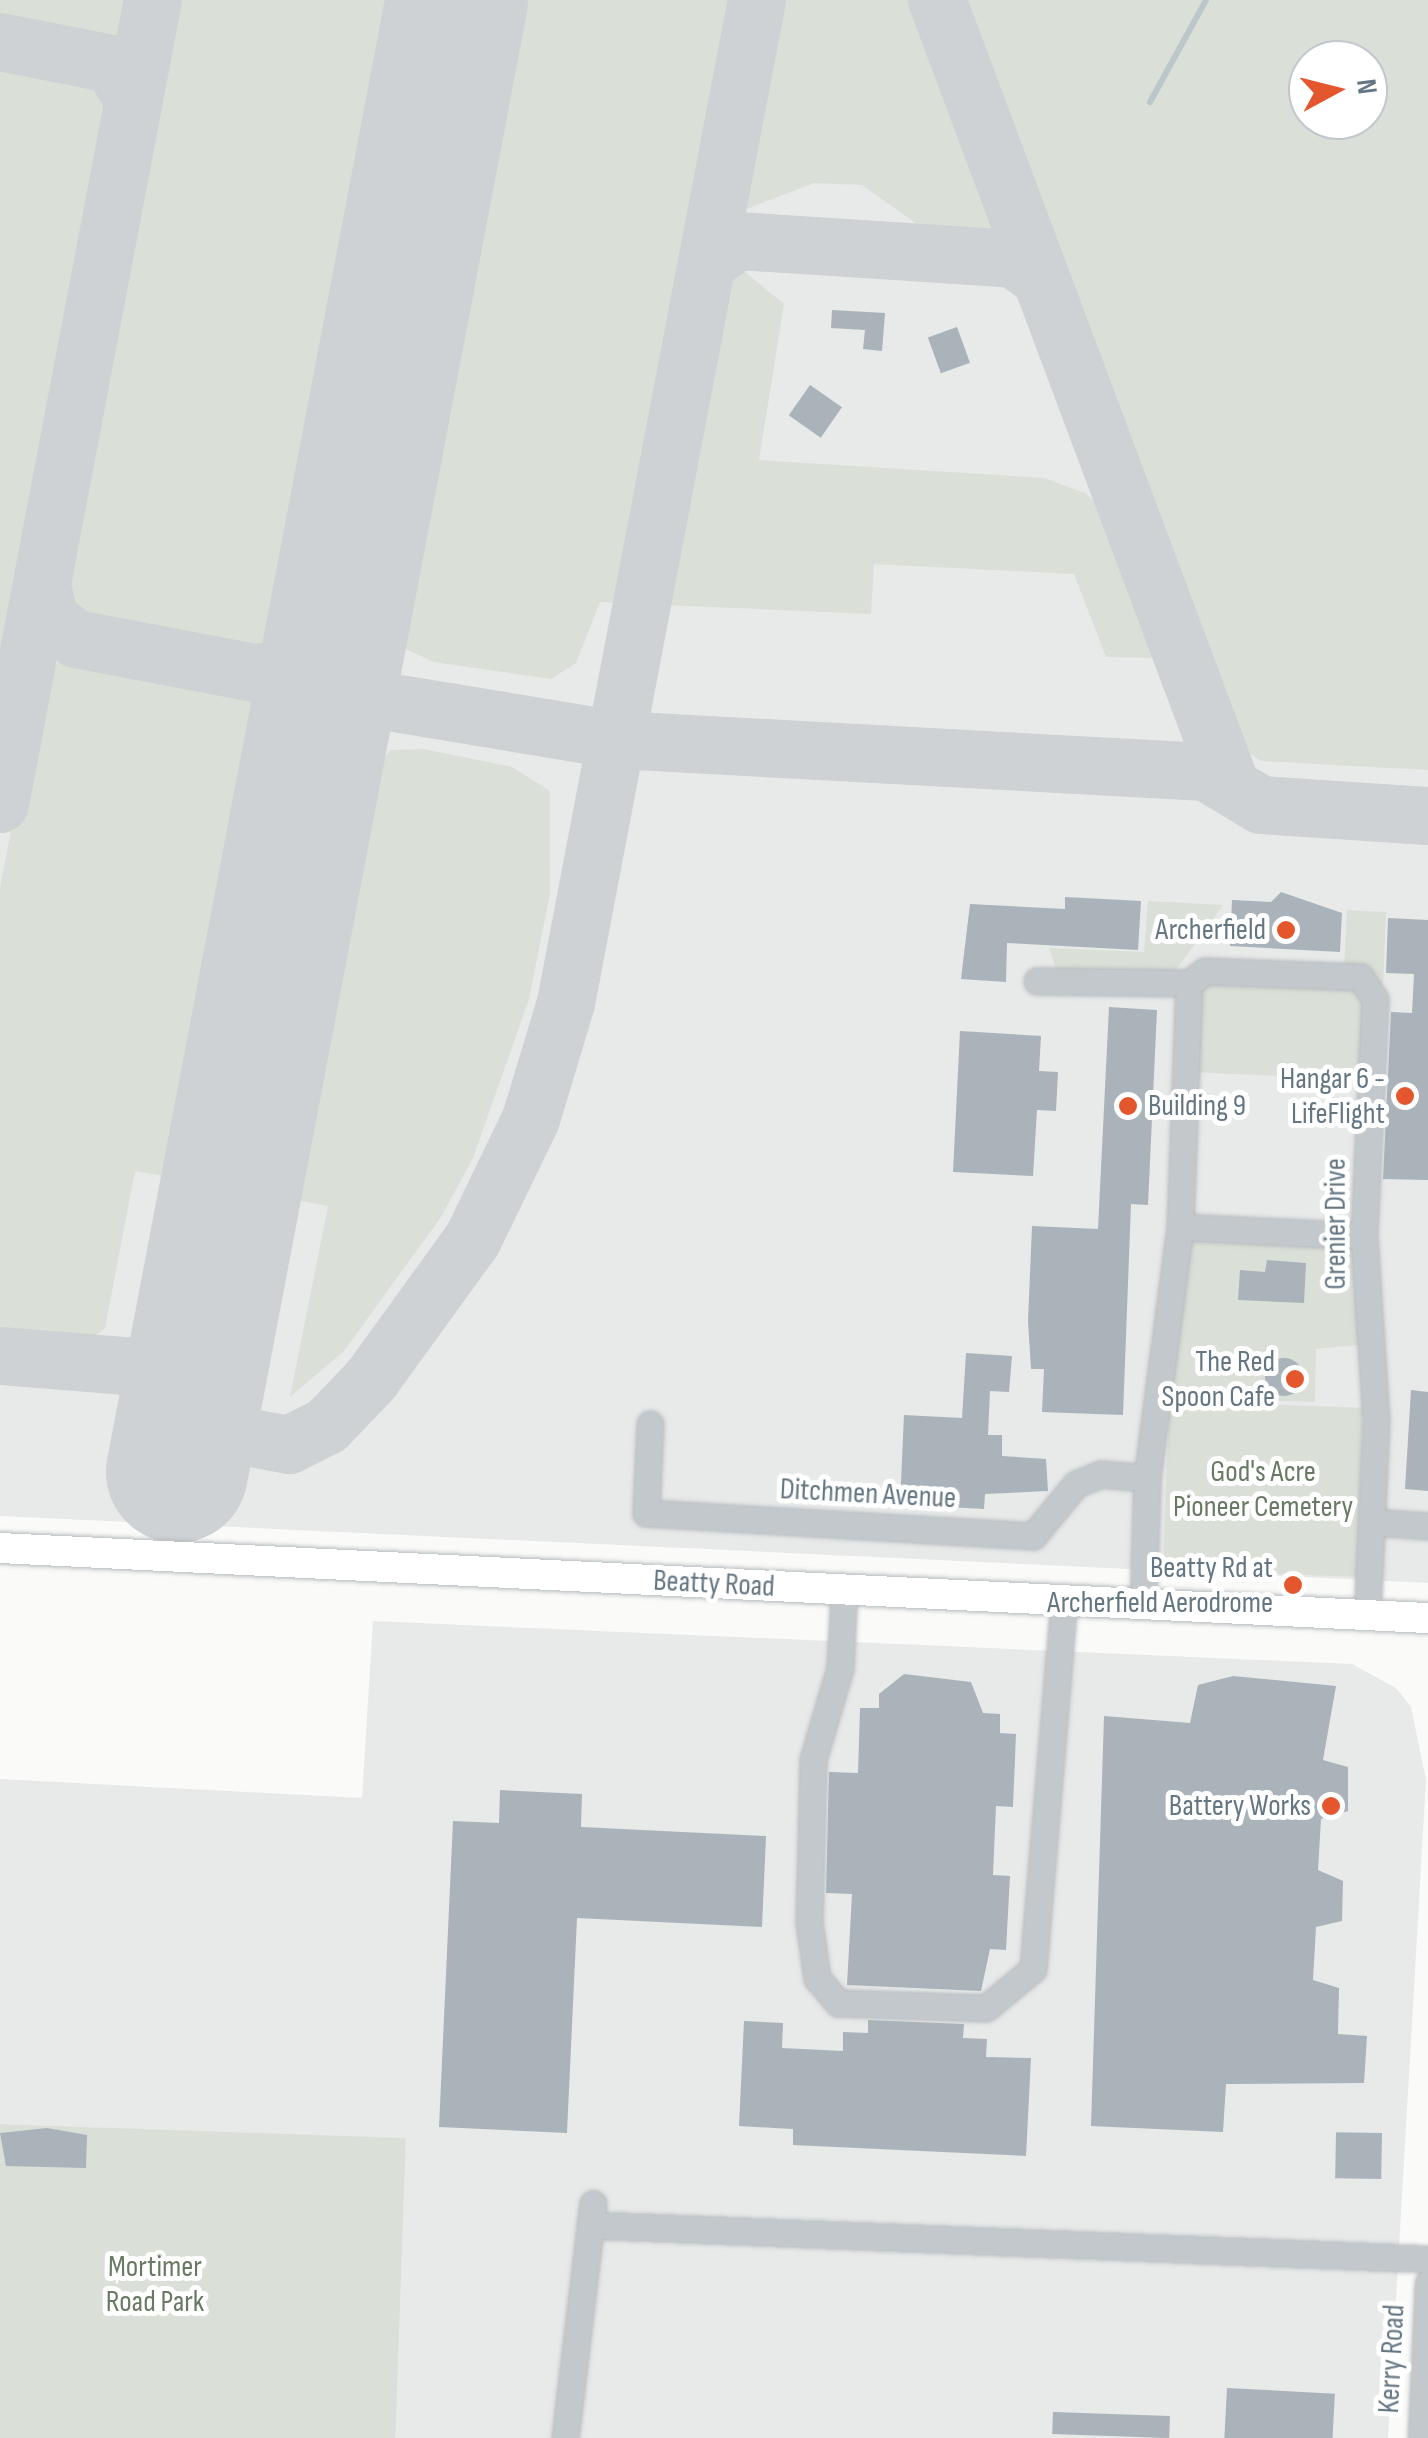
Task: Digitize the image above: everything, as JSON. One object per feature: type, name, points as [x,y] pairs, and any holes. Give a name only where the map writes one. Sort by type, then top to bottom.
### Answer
[{"type":"main road","name":"Beatty Road","points":[[0,1548],[1428,1618]]},
{"type":"street","name":"Grenier Drive","points":[[1188,983],[1205,971],[1360,977],[1374,999],[1364,1236],[1376,1420],[1367,1615]]},
{"type":"street","points":[[1038,981],[1188,983],[1180,1228],[1148,1478],[1143,1606]]},
{"type":"street","points":[[1180,1228],[1364,1236]]},
{"type":"street","name":"Ditchmen Avenue","points":[[650,1424],[646,1513],[1033,1536],[1076,1484],[1101,1474],[1148,1478]]},
{"type":"street","points":[[1372,1522],[1428,1526]]},
{"type":"street","points":[[844,1590],[840,1668],[814,1760],[809,1922],[817,1978],[838,2002],[986,2008],[1033,1969],[1064,1601]]},
{"type":"street","points":[[565,2438],[592,2214],[1428,2259]]},
{"type":"street","name":"Kerry Road","points":[[1420,2438],[1428,2283]]},
{"type":"shaded area","points":[[0,0],[1428,0],[1428,1583],[0,1516]]},
{"type":"shaded area","points":[[373,1621],[1352,1664],[1396,1688],[1411,1707],[1426,1780],[1388,2438],[394,2438],[405,2139],[0,2124],[0,1779],[362,1798]]},
{"type":"green space","points":[[0,0],[136,0],[125,37],[100,47],[0,25]]},
{"type":"green space","points":[[168,0],[406,0],[283,645],[271,652],[86,622],[55,598]]},
{"type":"green space","points":[[509,0],[737,0],[627,580],[613,603],[600,602],[576,663],[551,679],[434,662],[406,649],[390,625]]},
{"type":"green space","points":[[776,0],[917,0],[994,233],[931,234],[862,185],[814,183],[736,213]]},
{"type":"green space","points":[[961,0],[1428,0],[1428,770],[1261,761],[1234,743]]},
{"type":"green space","points":[[0,57],[85,73],[111,90],[115,109],[0,728]]},
{"type":"green space","points":[[739,267],[784,304],[759,460],[1044,478],[1085,493],[1105,512],[1160,658],[1106,657],[1074,574],[874,564],[871,614],[667,605],[725,270]]},
{"type":"green space","points":[[75,658],[239,690],[271,709],[182,1179],[135,1171],[105,1328],[95,1336],[0,1330],[0,888],[42,668]]},
{"type":"green space","points":[[424,749],[512,767],[550,791],[550,893],[529,999],[473,1158],[441,1217],[344,1351],[290,1397],[328,1206],[280,1197],[361,781],[391,750]]},
{"type":"green space","points":[[1148,901],[1223,905],[1174,973],[1056,969],[1049,948],[1144,952]]},
{"type":"green space","points":[[1347,910],[1386,912],[1383,984],[1344,971]]},
{"type":"green space","points":[[1208,977],[1357,982],[1369,1000],[1366,1080],[1191,1072],[1195,987]]},
{"type":"green space","points":[[1187,1233],[1360,1242],[1368,1344],[1316,1349],[1315,1402],[1169,1396]]},
{"type":"green space","name":"God's Acre Pioneer Cemetery","points":[[1169,1401],[1363,1408],[1357,1577],[1163,1570]]},
{"type":"green space","name":"Mortimer Road Park","points":[[0,2124],[406,2138],[395,2438],[0,2438]]},
{"type":"building","points":[[832,310],[885,313],[882,351],[863,349],[865,330],[831,328]]},
{"type":"building","points":[[957,327],[970,363],[941,373],[928,338]]},
{"type":"building","points":[[810,385],[842,407],[821,438],[789,415]]},
{"type":"building","name":"Archerfield","points":[[1281,892],[1342,913],[1340,952],[1230,946],[1232,900],[1271,902]]},
{"type":"building","points":[[1065,897],[1141,901],[1138,950],[1007,943],[1006,982],[961,979],[970,904],[1065,909]]},
{"type":"building","name":"Hangar 6 - LifeFlight","points":[[1388,918],[1428,920],[1428,1180],[1383,1179],[1391,1012],[1412,1013],[1414,974],[1386,973]]},
{"type":"building","points":[[1109,1007],[1157,1010],[1148,1205],[1131,1204],[1123,1415],[1042,1412],[1044,1369],[1031,1369],[1028,1321],[1032,1226],[1098,1229]]},
{"type":"building","points":[[960,1031],[1041,1036],[1039,1071],[1058,1072],[1056,1111],[1037,1110],[1033,1176],[953,1172]]},
{"type":"building","points":[[1267,1260],[1306,1263],[1304,1303],[1238,1300],[1240,1270],[1265,1272]]},
{"type":"building","points":[[966,1353],[1012,1356],[1009,1392],[990,1391],[988,1435],[1002,1435],[1002,1456],[1046,1459],[1048,1491],[985,1494],[984,1509],[900,1504],[904,1415],[962,1418]]},
{"type":"building","points":[[1284,1358],[1297,1364],[1303,1377],[1297,1390],[1284,1396],[1271,1390],[1265,1377],[1271,1364]]},
{"type":"building","points":[[1411,1390],[1428,1392],[1428,1491],[1405,1489]]},
{"type":"building","points":[[904,1674],[971,1682],[983,1713],[1000,1714],[1000,1733],[1016,1734],[1013,1807],[996,1806],[993,1875],[1010,1876],[1006,1950],[990,1949],[981,1991],[847,1985],[852,1894],[826,1893],[829,1772],[858,1773],[860,1708],[879,1708],[879,1694]]},
{"type":"building","points":[[1233,1676],[1336,1686],[1323,1760],[1348,1767],[1348,1811],[1321,1819],[1318,1870],[1343,1881],[1342,1921],[1316,1927],[1313,1980],[1339,1988],[1338,2034],[1367,2036],[1364,2083],[1226,2084],[1223,2132],[1091,2126],[1104,1716],[1190,1723],[1198,1685]]},
{"type":"building","points":[[500,1790],[582,1794],[581,1827],[766,1836],[762,1927],[577,1918],[567,2133],[439,2127],[453,1821],[499,1823]]},
{"type":"building","points":[[868,2020],[964,2024],[963,2038],[987,2039],[986,2057],[1031,2058],[1026,2156],[793,2145],[793,2129],[739,2126],[744,2021],[783,2023],[782,2048],[843,2051],[843,2032],[868,2033]]},
{"type":"building","points":[[47,2128],[87,2135],[86,2168],[6,2166],[0,2133]]},
{"type":"building","points":[[1336,2132],[1382,2133],[1381,2179],[1335,2178]]},
{"type":"building","points":[[1227,2388],[1335,2394],[1333,2438],[1224,2438]]},
{"type":"building","points":[[1053,2412],[1170,2416],[1169,2438],[1052,2434]]},
{"type":"waterway","points":[[1150,102],[1206,0]]},
{"type":"taxiway","points":[[0,804],[153,0]]},
{"type":"taxiway","points":[[0,1356],[163,1369],[193,1386],[236,1435],[289,1445],[327,1426],[371,1380],[473,1239],[531,1119],[566,1003],[757,0]]},
{"type":"taxiway","points":[[937,0],[1231,786]]},
{"type":"taxiway","points":[[0,42],[112,64],[134,101]]},
{"type":"taxiway","points":[[707,263],[738,241],[1014,259],[1040,278]]},
{"type":"taxiway","points":[[42,587],[50,620],[76,639],[255,673],[292,668],[335,621],[376,426]]},
{"type":"taxiway","points":[[277,950],[318,751],[338,720],[382,701],[617,740],[1206,772],[1261,805],[1428,816]]},
{"type":"taxiway","points":[[205,1310],[193,1378],[158,1414],[166,1439],[189,1451],[216,1439],[222,1407],[203,1352],[236,1161]]},
{"type":"runway","points":[[177,1472],[457,0]]},
{"type":"place","name":"Archerfield","points":[[1286,930]]},
{"type":"place","name":"Hangar 6 - LifeFlight","points":[[1405,1096]]},
{"type":"place","name":"Building 9","points":[[1128,1106]]},
{"type":"place","name":"The Red Spoon Cafe","points":[[1295,1379]]},
{"type":"place","name":"Beatty Rd at Archerfield Aerodrome","points":[[1293,1585]]},
{"type":"place","name":"Battery Works","points":[[1331,1806]]}]
